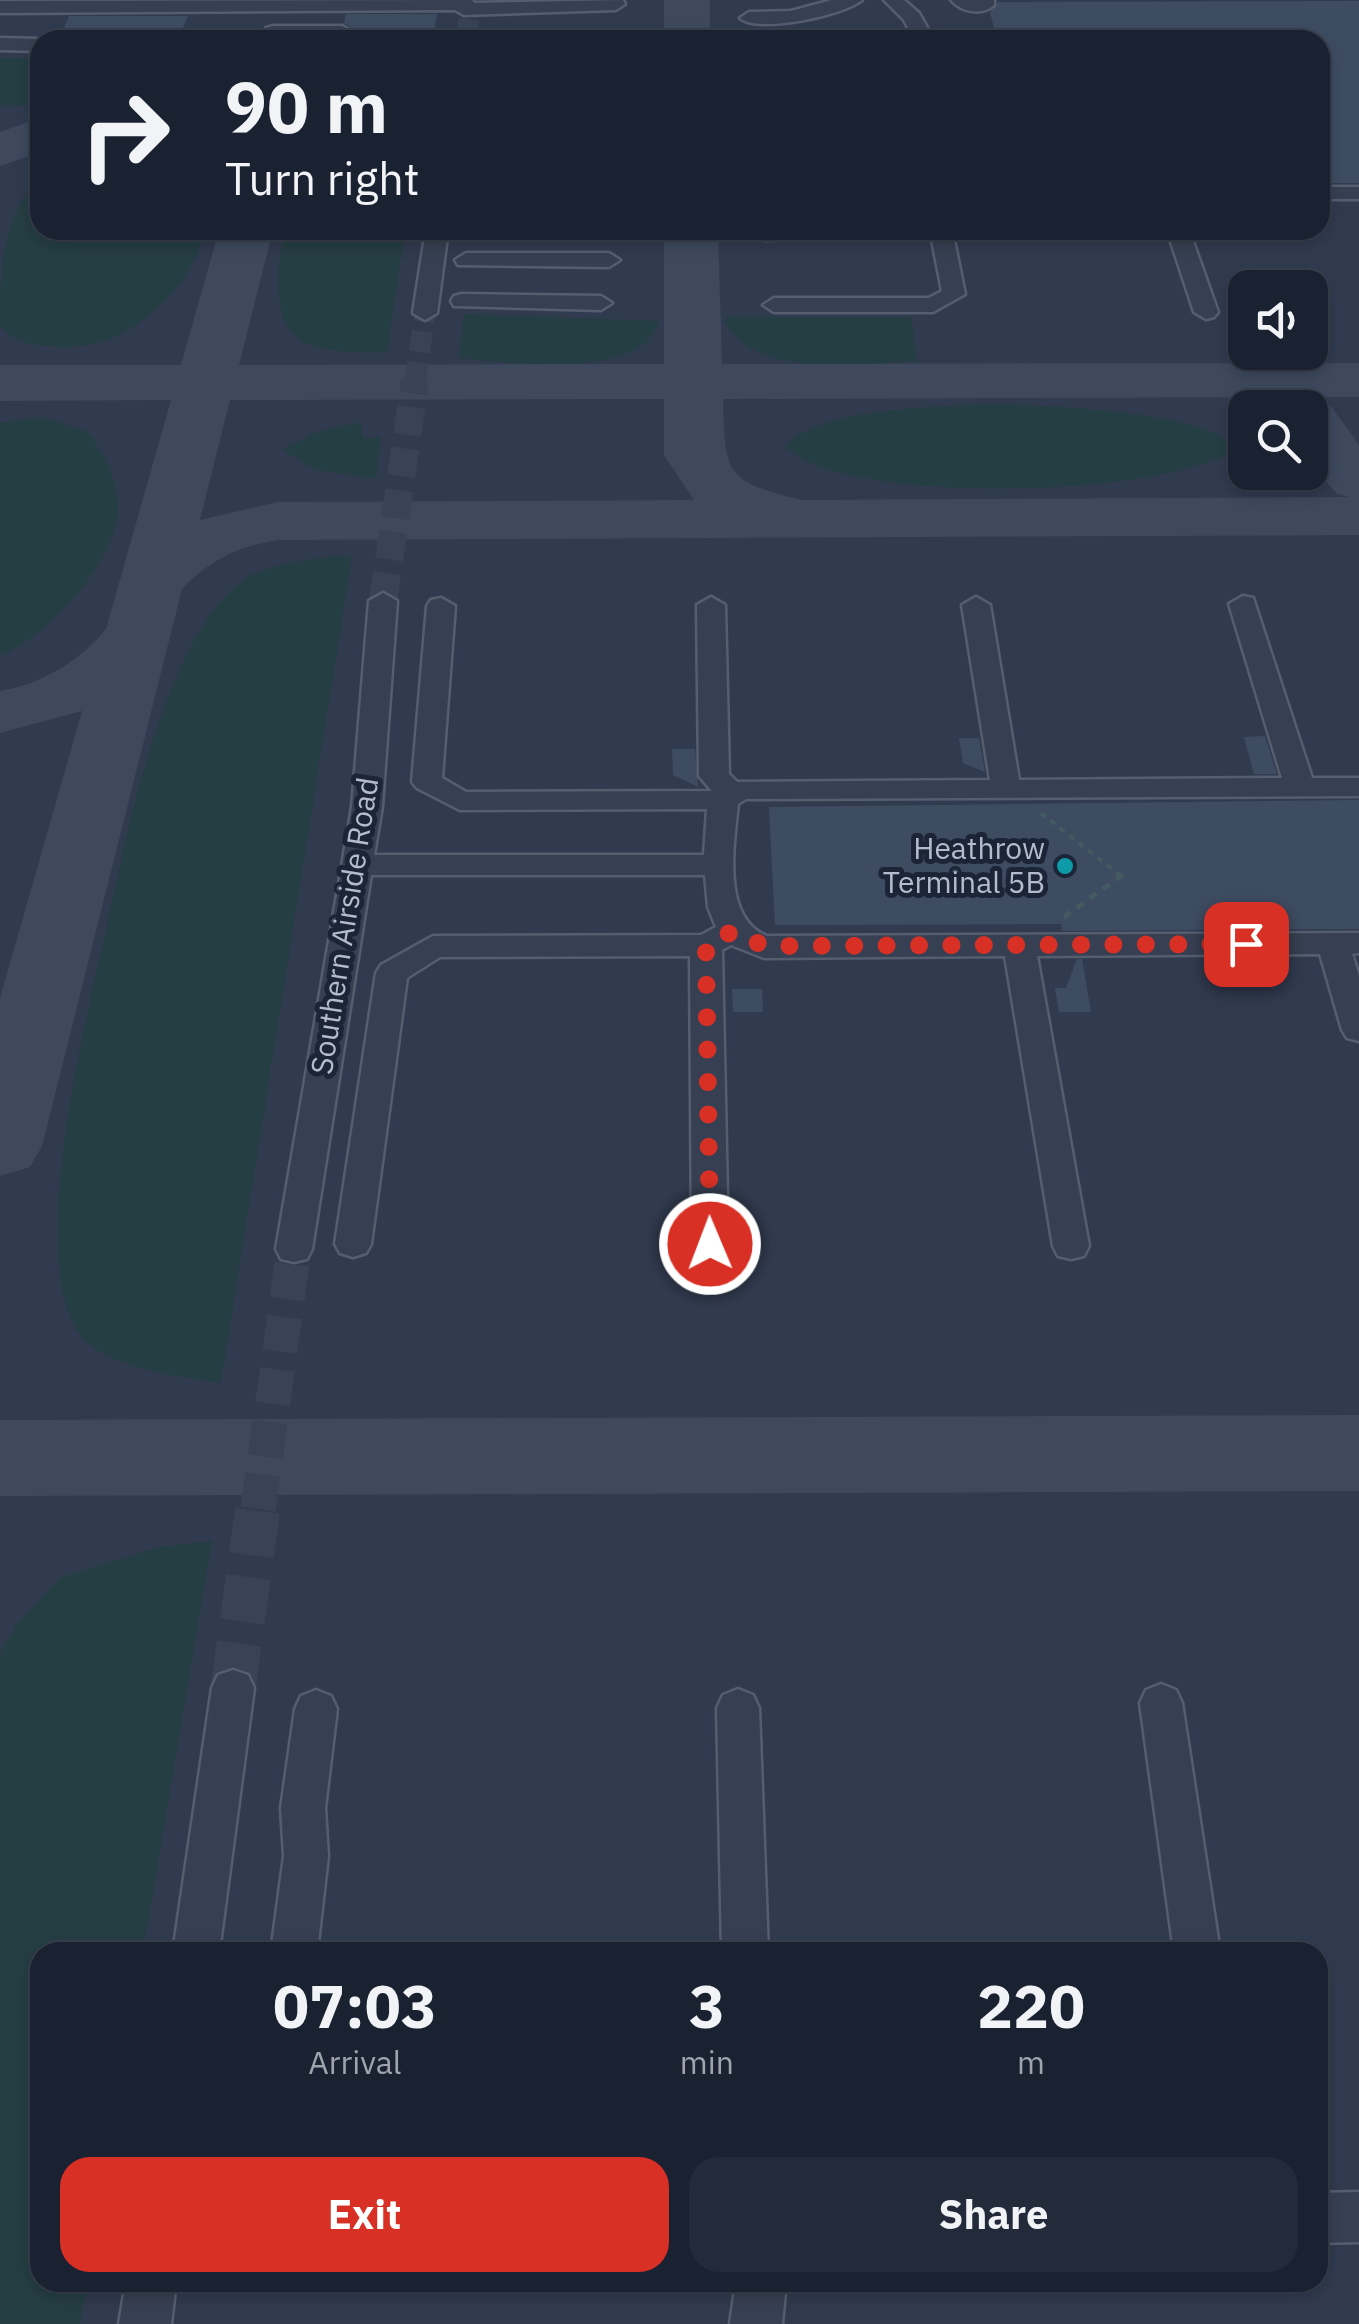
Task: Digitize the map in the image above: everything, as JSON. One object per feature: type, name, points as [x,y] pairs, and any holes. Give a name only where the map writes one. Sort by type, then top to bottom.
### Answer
[{"type":"street","points":[[753,12],[792,17],[853,0]]},
{"type":"street","points":[[894,0],[919,30]]},
{"type":"street","points":[[960,0],[968,5],[985,5],[985,0]]},
{"type":"street","points":[[0,6],[198,6],[220,24],[616,4]]},
{"type":"street","points":[[277,20],[343,25]]},
{"type":"street","points":[[0,44],[30,45]]},
{"type":"street","points":[[1330,194],[1359,193]]},
{"type":"street","points":[[425,313],[436,240]]},
{"type":"street","points":[[469,240],[461,303],[602,303]]},
{"type":"street","points":[[774,305],[933,305],[954,294],[944,240]]},
{"type":"street","points":[[1181,240],[1206,312]]},
{"type":"street","points":[[466,260],[609,260]]},
{"type":"street","name":"Southern Airside Road","points":[[294,1248],[367,807],[383,601]]},
{"type":"street","points":[[1243,604],[1300,787]]},
{"type":"street","points":[[710,605],[714,776],[726,796],[710,1244]]},
{"type":"street","points":[[976,605],[1006,788]]},
{"type":"street","points":[[441,606],[427,782],[460,801],[1006,788],[1359,787]]},
{"type":"street","points":[[357,864],[722,865]]},
{"type":"street","points":[[353,1244],[392,973],[433,947],[720,938],[764,946],[1348,948],[1359,1030]]},
{"type":"street","points":[[1019,945],[1071,1246]]},
{"type":"street","points":[[197,1942],[233,1688]]},
{"type":"street","points":[[1161,1703],[1196,1942]]},
{"type":"street","points":[[738,1708],[745,1942]]},
{"type":"street","points":[[295,1942],[306,1856],[303,1808],[316,1709]]},
{"type":"street","points":[[1328,2218],[1359,2217]]},
{"type":"street","points":[[145,2324],[150,2292]]},
{"type":"street","points":[[756,2324],[759,2292]]},
{"type":"path","points":[[1041,814],[1121,876],[1060,920]]},
{"type":"shaded area","points":[[0,0],[1359,0],[1359,2324],[0,2324]]},
{"type":"green space","points":[[0,58],[30,59],[30,106],[0,105]]},
{"type":"green space","points":[[30,191],[30,240],[201,240],[200,247],[183,280],[170,295],[125,332],[80,346],[22,342],[0,326],[1,286],[10,229]]},
{"type":"green space","points":[[283,240],[404,240],[387,353],[343,352],[302,341],[291,331],[280,305]]},
{"type":"green space","points":[[464,314],[659,321],[647,341],[623,355],[578,363],[527,364],[459,358]]},
{"type":"green space","points":[[911,317],[917,362],[838,365],[782,360],[758,352],[738,339],[723,319]]},
{"type":"green space","points":[[989,404],[1120,412],[1192,425],[1219,435],[1228,442],[1228,452],[1201,465],[1147,477],[1006,488],[867,479],[816,465],[785,445],[827,423],[911,408]]},
{"type":"green space","points":[[47,419],[87,431],[103,455],[114,483],[118,502],[116,524],[108,547],[78,592],[39,632],[0,656],[0,423]]},
{"type":"green space","points":[[362,422],[362,438],[381,437],[376,479],[317,470],[282,450],[319,431]]},
{"type":"green space","points":[[334,556],[352,557],[221,1383],[163,1373],[121,1361],[87,1342],[76,1329],[63,1292],[58,1245],[59,1192],[85,1022],[145,766],[190,649],[213,610],[239,583],[277,566]]},
{"type":"green space","points":[[212,1541],[145,1942],[30,1942],[30,2292],[85,2292],[80,2324],[0,2324],[0,1653],[15,1627],[59,1578],[158,1547]]},
{"type":"building","points":[[1359,1],[1359,183],[1330,183],[1330,30],[994,30],[990,12],[998,2]]},
{"type":"building","points":[[346,14],[437,14],[434,30],[354,30],[344,23]]},
{"type":"building","points":[[69,16],[188,16],[182,30],[63,30]]},
{"type":"building","points":[[1265,736],[1277,774],[1254,774],[1244,737]]},
{"type":"building","points":[[959,738],[979,738],[985,772],[963,763]]},
{"type":"building","points":[[672,749],[695,749],[698,787],[673,775]]},
{"type":"building","name":"Heathrow Terminal 5B","points":[[1359,800],[1359,929],[1062,931],[1061,924],[775,925],[769,807]]},
{"type":"building","points":[[1077,959],[1082,959],[1091,1012],[1059,1012],[1055,988],[1066,988]]},
{"type":"building","points":[[732,989],[762,989],[763,1012],[733,1012]]},
{"type":"taxiway","points":[[687,0],[687,30]]},
{"type":"taxiway","points":[[0,151],[30,138]]},
{"type":"taxiway","points":[[205,383],[243,240]]},
{"type":"taxiway","points":[[691,240],[693,381]]},
{"type":"taxiway","points":[[693,381],[1359,380]]},
{"type":"taxiway","points":[[205,383],[693,381]]},
{"type":"taxiway","points":[[693,381],[694,455],[700,469],[731,498],[788,515]]},
{"type":"taxiway","points":[[0,383],[205,383]]},
{"type":"taxiway","points":[[151,585],[205,383]]},
{"type":"taxiway","points":[[1328,443],[1342,465],[1359,481]]},
{"type":"taxiway","points":[[151,585],[191,548],[223,533],[278,521],[1359,516]]},
{"type":"taxiway","points":[[0,1146],[151,585]]},
{"type":"taxiway","points":[[0,712],[41,703],[79,686],[112,663],[138,631]]},
{"type":"taxiway","points":[[0,1458],[1359,1453]]},
{"type":"tunnel","points":[[467,30],[471,0]]},
{"type":"tunnel","points":[[415,383],[425,313]]},
{"type":"tunnel","points":[[383,601],[415,381]]},
{"type":"tunnel","points":[[258,1509],[294,1249]]},
{"type":"tunnel","points":[[233,1688],[258,1507]]},
{"type":"place","name":"Heathrow Terminal 5B","points":[[1065,866]]},
{"type":"route","points":[[710,1244],[706,946],[733,931],[764,946],[1246,944]]}]
